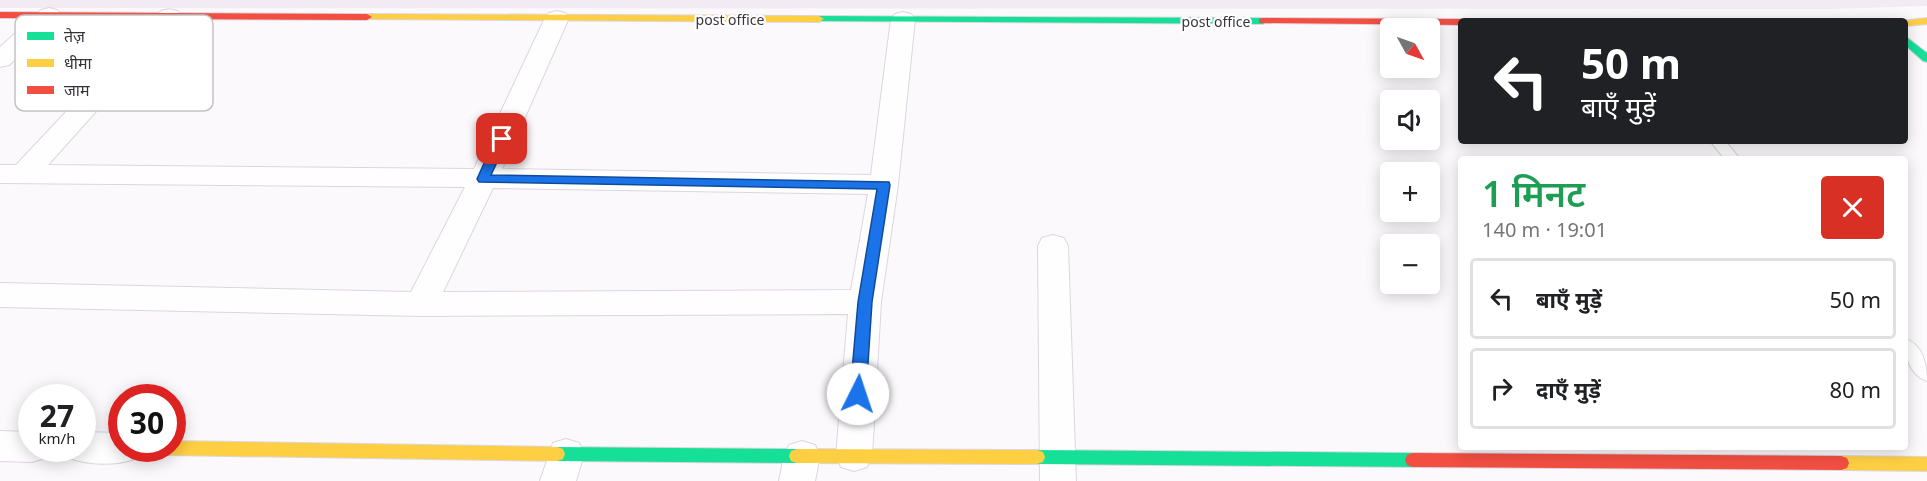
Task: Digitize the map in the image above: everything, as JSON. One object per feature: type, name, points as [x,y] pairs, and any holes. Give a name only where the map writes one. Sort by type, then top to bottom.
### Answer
[{"type":"street","name":"post office","points":[[0,15],[49,15]]},
{"type":"street","name":"post office","points":[[213,16],[1458,22]]},
{"type":"street","points":[[421,304],[483,179],[557,18]]},
{"type":"street","points":[[854,456],[865,302],[884,185],[903,19]]},
{"type":"street","points":[[1908,23],[1927,21]]},
{"type":"street","points":[[1908,42],[1927,59]]},
{"type":"street","points":[[0,60],[15,46]]},
{"type":"street","points":[[12,174],[75,111]]},
{"type":"street","points":[[12,174],[884,185]]},
{"type":"street","points":[[1053,246],[1057,469]]},
{"type":"street","points":[[0,295],[421,304],[865,302]]},
{"type":"street","points":[[0,446],[18,447]]},
{"type":"street","points":[[186,449],[562,468],[800,468],[854,456],[1057,469],[1596,454],[1927,464]]},
{"type":"lane","points":[[1720,144],[1730,156]]},
{"type":"lane","points":[[1908,349],[1927,374]]},
{"type":"shaded area","points":[[0,0],[1927,0],[1927,6],[1827,9],[0,8]]},
{"type":"traffic: fast","points":[[819,19],[1263,21]]},
{"type":"traffic: fast","points":[[1908,42],[1927,59]]},
{"type":"traffic: fast","points":[[557,454],[797,456]]},
{"type":"traffic: fast","points":[[1037,457],[1413,460]]},
{"type":"traffic: slow","points":[[367,17],[819,19]]},
{"type":"traffic: slow","points":[[1908,23],[1927,21]]},
{"type":"traffic: slow","points":[[186,448],[557,454]]},
{"type":"traffic: slow","points":[[797,456],[1037,457]]},
{"type":"traffic: slow","points":[[1841,463],[1927,464]]},
{"type":"traffic: jam","points":[[0,15],[15,15]]},
{"type":"traffic: jam","points":[[213,16],[367,17]]},
{"type":"traffic: jam","points":[[1263,21],[1458,22]]},
{"type":"traffic: jam","points":[[1413,460],[1841,463]]},
{"type":"route","points":[[502,139],[483,179],[686,180],[884,185],[865,302],[858,394]]}]
